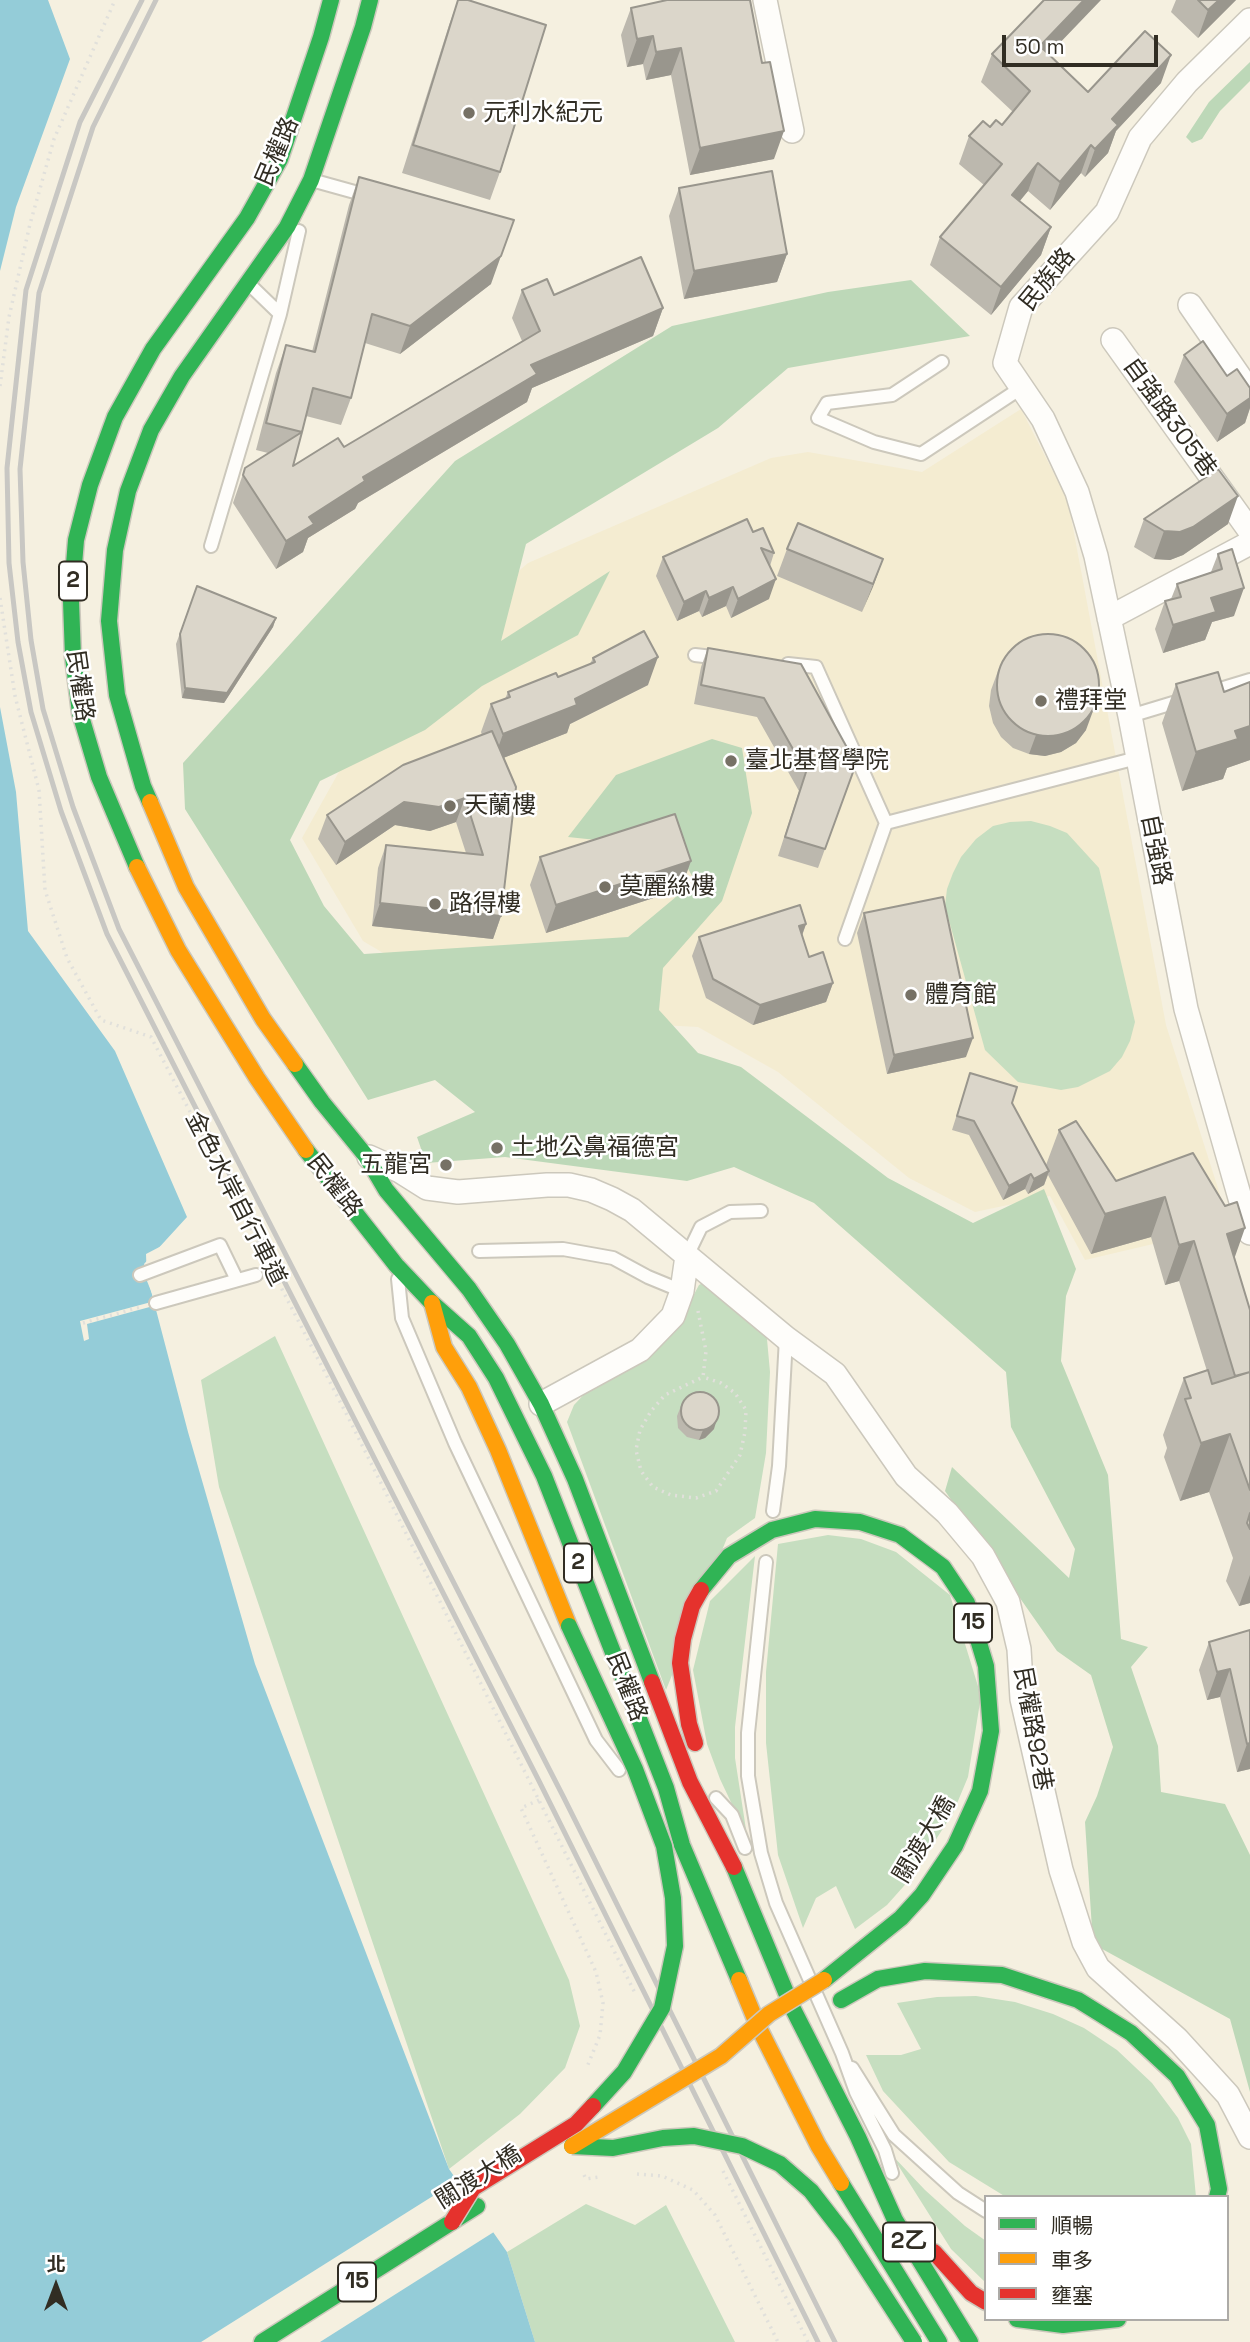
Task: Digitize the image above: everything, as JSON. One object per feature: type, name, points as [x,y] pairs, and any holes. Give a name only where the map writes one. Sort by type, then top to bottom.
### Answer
[{"type":"main road","name":"民權路","points":[[331,0],[280,159],[247,218],[153,349],[115,417],[90,485],[76,540],[71,601],[73,657],[80,713],[99,778],[127,846],[178,950],[257,1078],[316,1164],[396,1265],[432,1303],[469,1336],[496,1378],[544,1476],[666,1788],[682,1845],[758,2026],[818,2144],[939,2342]]},
{"type":"main road","name":"民權路","points":[[370,0],[311,180],[287,227],[182,376],[157,419],[128,491],[115,550],[109,621],[117,695],[143,786],[186,887],[263,1019],[322,1102],[366,1156],[386,1190],[469,1289],[508,1344],[541,1404],[575,1479],[690,1782],[726,1848],[792,2007],[858,2137],[895,2220],[970,2342]]},
{"type":"main road","points":[[432,1303],[444,1347],[469,1387],[498,1450],[569,1626],[635,1769],[664,1846],[673,1898],[675,1947],[662,2008],[624,2072],[576,2124],[473,2188],[452,2222]]},
{"type":"main road","name":"關渡大橋","points":[[701,1759],[689,1724],[680,1663],[683,1639],[692,1606],[703,1586],[729,1556],[772,1530],[815,1519],[860,1522],[900,1535],[943,1567],[967,1603],[986,1666],[991,1731],[980,1791],[955,1846],[922,1895],[901,1918],[824,1980],[769,2014],[721,2056],[567,2150],[613,2148],[663,2138],[694,2136],[742,2146],[780,2164],[811,2191],[845,2235],[914,2342]]},
{"type":"main road","points":[[710,1789],[726,1848]]},
{"type":"main road","name":"關渡大橋","points":[[721,2056],[780,2033],[878,1979],[925,1971],[1002,1975],[1078,2000],[1131,2033],[1177,2076],[1207,2125],[1219,2189],[1218,2195]]},
{"type":"main road","points":[[858,2137],[897,2186]]},
{"type":"main road","name":"關渡大橋","points":[[262,2342],[496,2194]]},
{"type":"main road","points":[[927,2238],[940,2261],[971,2294],[984,2301]]},
{"type":"main road","points":[[1032,2321],[1063,2325],[1100,2321]]},
{"type":"street","points":[[765,0],[792,131]]},
{"type":"street","name":"民族路","points":[[1109,618],[1096,556],[1077,492],[1043,419],[1005,363],[1021,307],[1107,212],[1140,138],[1187,82],[1250,20]]},
{"type":"street","points":[[1190,305],[1250,392]]},
{"type":"street","name":"自強路305巷","points":[[1113,340],[1250,531]]},
{"type":"street","points":[[1109,618],[1250,543]]},
{"type":"street","name":"自強路","points":[[1109,618],[1186,1010],[1250,1233]]},
{"type":"street","name":"民權路","points":[[366,1156],[400,1171],[426,1188],[458,1192],[569,1185],[591,1190],[632,1210],[786,1338]]},
{"type":"street","points":[[541,1404],[640,1350],[673,1316],[681,1291],[687,1256]]},
{"type":"street","name":"民權路92巷","points":[[786,1338],[835,1374],[906,1476],[947,1513],[983,1556],[1008,1602],[1019,1649],[1022,1699],[1061,1870],[1084,1942],[1098,1968],[1177,2039],[1228,2095],[1250,2137]]},
{"type":"lane","points":[[211,546],[280,314],[311,180],[378,198]]},
{"type":"lane","points":[[249,284],[280,314]]},
{"type":"lane","points":[[942,362],[892,395],[827,403],[818,418],[874,442],[921,454],[1021,388]]},
{"type":"lane","points":[[695,655],[735,659]]},
{"type":"lane","points":[[775,663],[816,667],[886,823],[845,939]]},
{"type":"lane","points":[[1130,716],[1250,680]]},
{"type":"lane","points":[[886,823],[1137,758]]},
{"type":"lane","points":[[687,1256],[701,1227],[730,1212],[761,1211]]},
{"type":"lane","points":[[140,1275],[220,1245],[237,1280]]},
{"type":"lane","points":[[479,1251],[563,1249],[613,1258],[681,1291]]},
{"type":"lane","points":[[396,1265],[402,1318],[486,1511],[596,1740],[660,1824],[682,1845]]},
{"type":"lane","points":[[156,1303],[256,1275]]},
{"type":"lane","points":[[773,1511],[779,1466],[786,1338]]},
{"type":"lane","points":[[766,1562],[748,1733],[748,1776],[761,1853],[776,1903],[842,2053],[856,2092],[885,2150],[897,2186]]},
{"type":"lane","points":[[710,1789],[732,1815],[759,1881],[776,1903]]},
{"type":"lane","points":[[842,2053],[894,2135],[958,2193],[984,2210]]},
{"type":"lane","name":"2乙","points":[[818,2144],[820,2178],[841,2237],[891,2330]]},
{"type":"path","points":[[0,387],[9,317],[30,224],[54,139],[115,0]]},
{"type":"path","name":"金色水岸自行車道","points":[[0,598],[15,696],[39,790],[45,890],[67,958],[101,1020],[151,1037],[349,1419],[539,1800],[521,1808],[596,1972],[603,2003],[600,2035],[586,2070]]},
{"type":"path","points":[[681,1291],[696,1305],[703,1327],[706,1351],[703,1377]]},
{"type":"path","points":[[83,1322],[156,1303]]},
{"type":"path","points":[[703,1377],[721,1383],[735,1393],[746,1410],[740,1455],[716,1491],[696,1497],[671,1496],[653,1487],[640,1471],[636,1450],[640,1430],[665,1395],[703,1377]]},
{"type":"path","points":[[582,2170],[586,2179],[607,2176]]},
{"type":"path","points":[[628,2173],[662,2176],[693,2190],[715,2215],[778,2342]]},
{"type":"shaded area","name":"臺北基督學院","points":[[1021,409],[1068,501],[1166,1025],[1230,1226],[1085,1260],[1050,1196],[975,1212],[909,1178],[778,1072],[698,1027],[566,1020],[457,997],[363,941],[302,838],[388,684],[528,563],[771,458],[808,452],[922,472]]},
{"type":"green space","points":[[1250,62],[1250,81],[1220,111],[1202,139],[1192,143],[1186,137],[1209,102]]},
{"type":"green space","points":[[911,280],[970,336],[788,368],[718,428],[526,544],[501,641],[610,571],[578,635],[482,686],[425,730],[320,781],[290,840],[324,906],[364,954],[628,937],[695,881],[667,832],[606,841],[568,837],[616,775],[712,739],[742,748],[752,813],[722,901],[663,968],[659,1010],[698,1053],[741,1067],[888,1178],[973,1223],[1044,1189],[1076,1269],[1066,1296],[1061,1361],[1108,1475],[1121,1639],[1148,1647],[1131,1667],[1158,1746],[1161,1792],[1225,1804],[1250,1855],[1250,2092],[1230,2019],[1093,1944],[1085,1822],[1097,1796],[1113,1747],[1091,1675],[1057,1651],[945,1491],[952,1467],[1069,1578],[1075,1549],[1011,1427],[1006,1372],[814,1203],[734,1167],[687,1181],[505,1157],[426,1163],[417,1137],[475,1112],[435,1080],[368,1100],[185,809],[183,763],[455,461],[672,326],[828,292]]},
{"type":"green space","points":[[1031,821],[1067,833],[1099,868],[1135,1022],[1122,1057],[1110,1071],[1078,1087],[1061,1090],[1018,1082],[985,1050],[945,906],[953,873],[961,857],[976,839],[993,826]]},
{"type":"green space","points":[[706,1281],[761,1327],[767,1339],[770,1372],[766,1453],[755,1518],[727,1538],[666,1690],[567,1422],[574,1405],[589,1389],[678,1324],[699,1285]]},
{"type":"green space","points":[[275,1336],[569,1980],[580,2026],[565,2068],[520,2114],[449,2169],[219,1487],[201,1380]]},
{"type":"green space","points":[[828,1535],[861,1539],[896,1552],[950,1595],[981,1696],[968,1777],[953,1813],[911,1878],[887,1905],[855,1929],[836,1886],[816,1898],[803,1928],[778,1855],[766,1743],[766,1672],[778,1544]]},
{"type":"green space","points":[[755,1556],[735,1727],[735,1758],[747,1836],[707,1744],[693,1670],[710,1601]]},
{"type":"green space","points":[[976,1996],[1015,2002],[1053,2014],[1084,2028],[1117,2050],[1152,2083],[1178,2118],[1191,2144],[1196,2195],[1003,2195],[949,2162],[883,2091],[866,2055],[901,2055],[921,2049],[897,2003],[937,1997]]},
{"type":"green space","points":[[891,2154],[925,2190],[984,2240],[984,2281],[951,2249]]},
{"type":"green space","points":[[586,2204],[635,2225],[666,2205],[735,2342],[535,2342],[507,2252]]},
{"type":"water","points":[[0,0],[48,0],[70,59],[16,207],[0,271]]},
{"type":"water","points":[[0,707],[16,792],[28,931],[115,1051],[187,1217],[144,1264],[188,1432],[255,1664],[449,2169],[507,2252],[535,2342],[0,2342]]},
{"type":"pier","points":[[169,1242],[148,1265],[159,1308],[157,1305],[87,1324],[89,1339],[84,1341],[80,1321],[155,1301],[147,1281],[146,1254]]},
{"type":"pier","points":[[460,2179],[497,2230],[320,2342],[201,2342]]},
{"type":"building","name":"元利水紀元","points":[[458,0],[468,0],[546,25],[500,172],[413,145]]},
{"type":"building","points":[[667,0],[750,0],[762,63],[770,62],[784,131],[700,148],[681,48],[656,52],[653,36],[637,39],[631,8]]},
{"type":"building","points":[[1044,0],[1084,0],[1040,46],[1088,92],[1145,31],[1171,55],[1112,119],[1118,125],[1095,149],[1091,145],[1060,182],[1038,163],[1012,195],[1051,227],[1001,287],[940,237],[1002,164],[969,136],[983,121],[990,127],[996,120],[1002,125],[1030,91],[992,54]]},
{"type":"building","points":[[1198,0],[1219,0],[1208,10]]},
{"type":"building","points":[[772,171],[787,254],[694,271],[679,188]]},
{"type":"building","points":[[359,177],[514,220],[501,256],[410,326],[372,314],[351,398],[313,388],[302,432],[266,423],[286,345],[315,352]]},
{"type":"building","points":[[641,257],[663,308],[531,365],[537,374],[363,477],[365,481],[309,517],[314,524],[286,541],[243,475],[245,468],[302,432],[293,466],[338,438],[344,447],[540,331],[522,290],[547,279],[554,295]]},
{"type":"building","points":[[1203,341],[1227,376],[1237,369],[1250,388],[1250,398],[1227,414],[1184,355]]},
{"type":"building","points":[[1218,469],[1238,496],[1193,527],[1180,532],[1164,531],[1144,519]]},
{"type":"building","points":[[747,519],[753,532],[763,528],[774,553],[761,548],[776,579],[738,599],[733,587],[709,598],[706,591],[684,602],[663,557]]},
{"type":"building","points":[[798,523],[883,559],[873,584],[787,549]]},
{"type":"building","points":[[1232,549],[1244,588],[1211,598],[1216,612],[1173,625],[1165,601],[1181,597],[1177,584],[1222,569],[1218,554]]},
{"type":"building","points":[[197,586],[276,618],[227,693],[185,688],[180,634]]},
{"type":"building","points":[[644,631],[658,657],[575,699],[577,705],[503,734],[491,704],[510,697],[508,692],[556,673],[558,677],[595,662],[593,658]]},
{"type":"building","name":"禮拜堂","points":[[1048,634],[1068,638],[1084,649],[1095,665],[1099,685],[1095,705],[1084,721],[1068,732],[1048,736],[1028,732],[1012,721],[1001,705],[997,685],[1001,665],[1012,649],[1028,638]]},
{"type":"building","points":[[708,648],[801,664],[856,764],[825,849],[785,837],[806,772],[764,698],[701,685]]},
{"type":"building","points":[[1218,672],[1224,692],[1250,682],[1250,726],[1235,731],[1238,739],[1196,752],[1176,684]]},
{"type":"building","points":[[492,731],[516,787],[501,916],[380,903],[386,845],[483,855],[465,798],[439,807],[404,802],[345,842],[327,815],[403,765]]},
{"type":"building","points":[[675,814],[691,861],[556,905],[540,857]]},
{"type":"building","name":"體育館","points":[[943,897],[973,1038],[894,1055],[864,913]]},
{"type":"building","points":[[800,905],[806,924],[799,926],[809,957],[823,952],[833,983],[760,1005],[713,979],[699,937]]},
{"type":"building","points":[[970,1073],[1017,1087],[1012,1103],[1049,1171],[1034,1179],[1031,1174],[1009,1186],[974,1121],[957,1116]]},
{"type":"building","points":[[1076,1121],[1116,1181],[1193,1153],[1225,1206],[1237,1202],[1245,1228],[1227,1234],[1250,1310],[1250,1372],[1235,1376],[1194,1241],[1179,1245],[1165,1197],[1105,1214],[1059,1130]]},
{"type":"building","points":[[1208,1370],[1212,1384],[1250,1372],[1250,1490],[1230,1434],[1201,1443],[1185,1399],[1191,1398],[1184,1378]]},
{"type":"building","points":[[700,1392],[713,1398],[719,1411],[713,1424],[700,1430],[687,1424],[681,1411],[687,1398]]},
{"type":"building","points":[[1250,1630],[1250,1743],[1247,1744],[1230,1669],[1217,1672],[1209,1642]]},
{"type":"railway","points":[[142,0],[80,122],[26,290],[7,468],[9,563],[18,642],[31,712],[61,811],[107,934],[539,1781],[818,2342]]},
{"type":"railway","points":[[156,0],[93,127],[39,293],[20,469],[23,562],[31,640],[43,709],[73,807],[119,929],[564,1798],[835,2342]]},
{"type":"traffic: fast","points":[[137,867],[99,777],[80,713],[73,657],[71,601],[76,540],[90,485],[115,417],[153,349],[247,218],[280,159],[331,0]]},
{"type":"traffic: fast","points":[[150,802],[117,695],[109,621],[115,550],[128,491],[151,430],[182,376],[287,227],[311,180],[370,0]]},
{"type":"traffic: fast","points":[[295,1064],[366,1156],[386,1190],[469,1289],[507,1344],[541,1404],[575,1479],[652,1682]]},
{"type":"traffic: fast","points":[[306,1150],[396,1265],[432,1303],[469,1336],[496,1378],[544,1476],[666,1788],[682,1845],[739,1980]]},
{"type":"traffic: fast","points":[[701,1590],[729,1556],[772,1530],[815,1519],[860,1522],[900,1535],[943,1567],[967,1603],[986,1666],[991,1731],[980,1791],[955,1846],[922,1895],[901,1918],[824,1980]]},
{"type":"traffic: fast","points":[[569,1626],[635,1769],[664,1846],[673,1898],[675,1946],[662,2008],[624,2072],[593,2106]]},
{"type":"traffic: fast","points":[[734,1867],[792,2007],[858,2137],[895,2220],[970,2342]]},
{"type":"traffic: fast","points":[[841,2000],[878,1979],[925,1971],[1002,1975],[1078,2000],[1131,2033],[1177,2076],[1207,2125],[1219,2189],[1218,2195]]},
{"type":"traffic: fast","points":[[572,2146],[613,2148],[663,2138],[694,2136],[742,2146],[780,2164],[811,2191],[845,2235],[914,2342]]},
{"type":"traffic: fast","points":[[841,2183],[939,2342]]},
{"type":"traffic: fast","points":[[262,2342],[477,2206]]},
{"type":"traffic: fast","points":[[1032,2321],[1063,2325],[1100,2321]]},
{"type":"traffic: slow","points":[[150,802],[186,887],[263,1019],[295,1064]]},
{"type":"traffic: slow","points":[[137,867],[178,950],[257,1078],[306,1150]]},
{"type":"traffic: slow","points":[[432,1303],[444,1347],[469,1387],[498,1450],[569,1626]]},
{"type":"traffic: slow","points":[[739,1980],[758,2026],[818,2145],[841,2183]]},
{"type":"traffic: slow","points":[[572,2146],[721,2056],[769,2014],[824,1980]]},
{"type":"traffic: jam","points":[[695,1743],[689,1724],[680,1663],[692,1606],[701,1590]]},
{"type":"traffic: jam","points":[[652,1682],[690,1782],[734,1867]]},
{"type":"traffic: jam","points":[[452,2222],[473,2188],[576,2124],[593,2106]]},
{"type":"traffic: jam","points":[[934,2252],[971,2293],[984,2301]]},
{"type":"place","name":"元利水紀元","points":[[469,113]]},
{"type":"place","name":"禮拜堂","points":[[1041,701]]},
{"type":"place","name":"臺北基督學院","points":[[731,761]]},
{"type":"place","name":"天蘭樓","points":[[450,806]]},
{"type":"place","name":"莫麗絲樓","points":[[605,887]]},
{"type":"place","name":"路得樓","points":[[435,904]]},
{"type":"place","name":"體育館","points":[[911,995]]},
{"type":"place","name":"土地公鼻福德宮","points":[[497,1148]]},
{"type":"place","name":"五龍宮","points":[[446,1165]]}]
